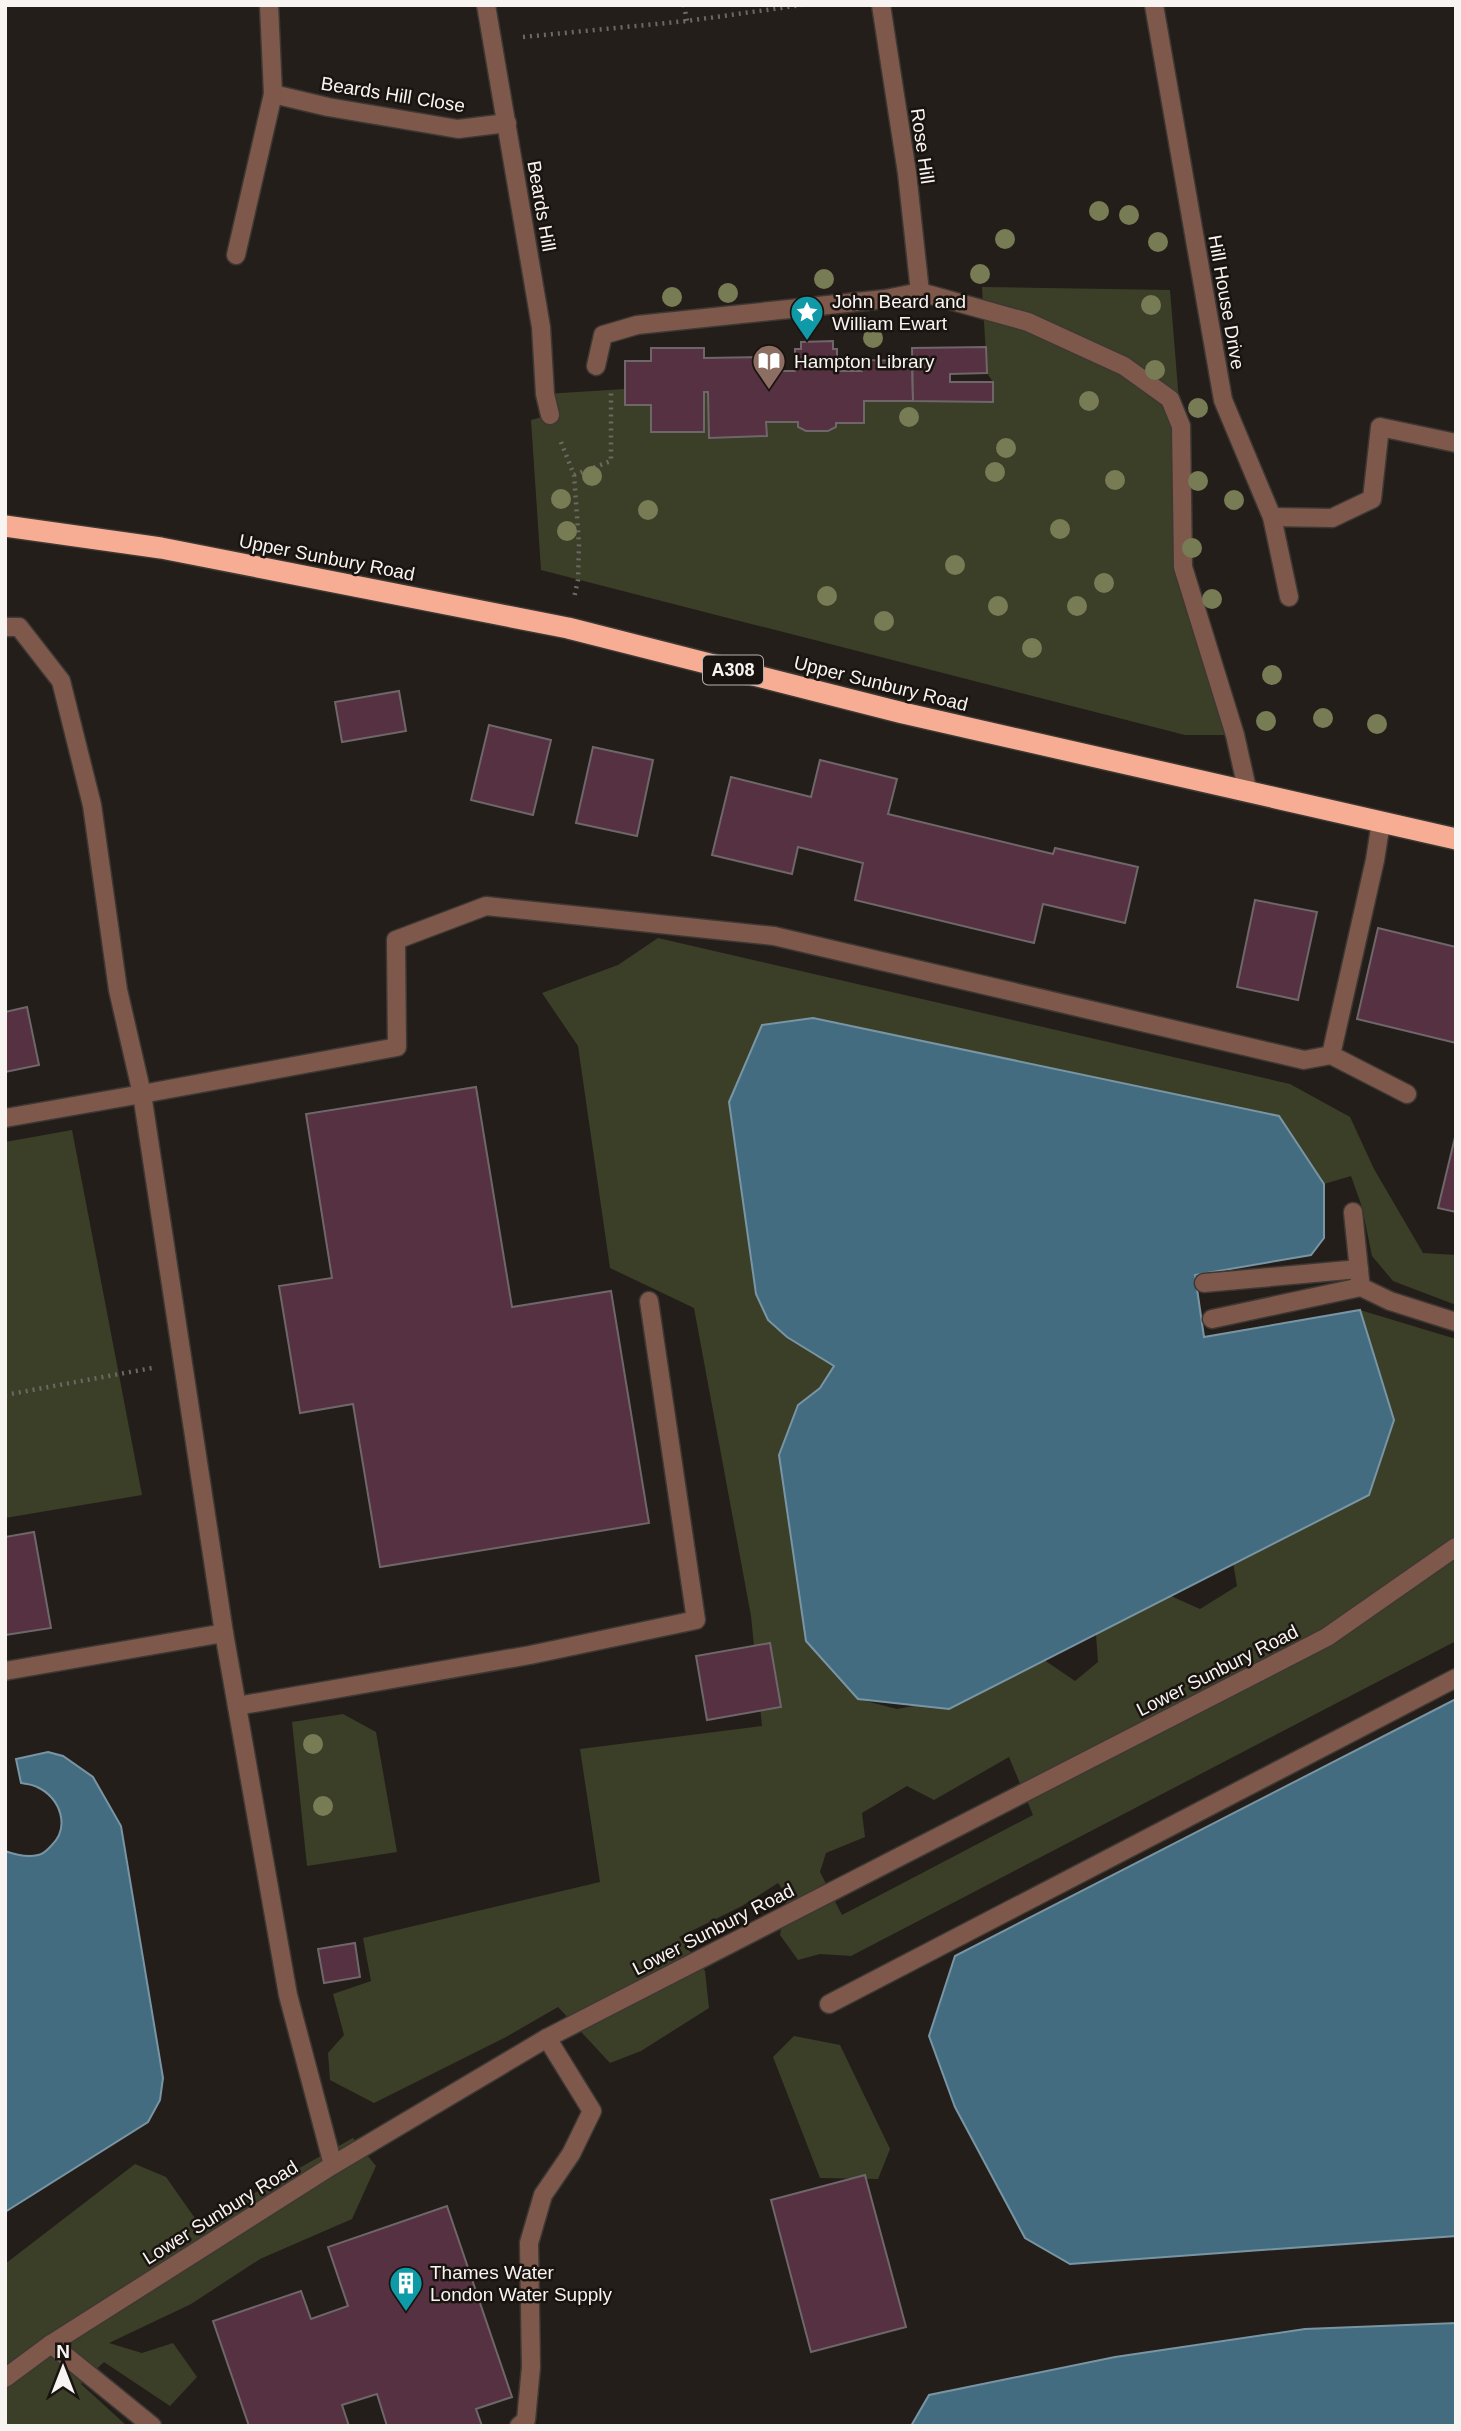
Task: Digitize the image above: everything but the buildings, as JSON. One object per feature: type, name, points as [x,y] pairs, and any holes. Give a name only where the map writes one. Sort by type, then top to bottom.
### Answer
[{"type":"highway","name":"Upper Sunbury Road","points":[[5,526],[161,548],[568,628],[903,713],[1456,839]]},
{"type":"street","points":[[236,255],[273,94],[269,5]]},
{"type":"street","name":"Beards Hill","points":[[486,5],[541,327],[545,394],[550,415]]},
{"type":"street","name":"Rose Hill","points":[[881,5],[907,173],[920,292]]},
{"type":"street","name":"Hill House Drive","points":[[1154,5],[1223,400],[1272,517],[1289,597]]},
{"type":"street","name":"Beards Hill Close","points":[[273,94],[328,107],[458,129],[507,124]]},
{"type":"street","points":[[596,366],[603,335],[637,325],[885,299],[920,292],[1028,322],[1124,366],[1170,398],[1181,426],[1183,567],[1235,735],[1248,793]]},
{"type":"street","points":[[1272,517],[1332,518],[1372,499],[1380,427],[1456,443]]},
{"type":"street","points":[[5,627],[19,627],[61,681],[92,805],[118,990],[142,1094],[224,1633],[288,1995],[333,2165]]},
{"type":"street","points":[[1331,1055],[1373,873],[1381,822]]},
{"type":"street","points":[[5,1118],[397,1047],[396,940],[486,906],[774,936],[1304,1060],[1331,1055],[1407,1094]]},
{"type":"street","points":[[1353,1212],[1360,1278]]},
{"type":"street","points":[[1212,1319],[1360,1278]]},
{"type":"street","points":[[1204,1283],[1360,1278],[1390,1301],[1456,1322]]},
{"type":"street","points":[[237,1706],[530,1655],[696,1620],[649,1301]]},
{"type":"street","name":"Lower Sunbury Road","points":[[5,2378],[51,2344],[333,2165],[547,2038],[1327,1637],[1456,1547]]},
{"type":"street","points":[[5,1671],[224,1633]]},
{"type":"street","points":[[829,2004],[1456,1678]]},
{"type":"street","points":[[519,2426],[526,2420],[531,2367],[529,2243],[543,2195],[571,2154],[592,2111],[547,2038]]},
{"type":"street","points":[[51,2344],[152,2426]]},
{"type":"path","points":[[684,5],[687,21]]},
{"type":"path","points":[[491,41],[687,21],[802,5]]},
{"type":"path","points":[[573,475],[611,461],[611,383],[596,366]]},
{"type":"path","points":[[550,415],[573,475],[579,544],[578,580],[568,628]]},
{"type":"path","points":[[5,1395],[183,1362]]},
{"type":"green space","points":[[982,287],[1170,290],[1181,426],[1183,567],[1235,735],[1185,735],[541,570],[531,420],[550,415],[545,394],[625,389],[651,405],[651,432],[703,432],[704,392],[708,392],[709,438],[766,436],[766,422],[798,422],[798,427],[817,432],[836,427],[836,423],[864,423],[864,401],[992,402],[993,382],[987,373]]},
{"type":"green space","points":[[658,938],[1290,1084],[1350,1117],[1374,1169],[1423,1253],[1456,1255],[1456,1305],[1393,1281],[1372,1256],[1362,1207],[1351,1176],[1324,1184],[1279,1116],[768,1320],[787,1337],[834,1366],[820,1388],[798,1405],[858,1699],[897,1709],[941,1701],[1034,1653],[1075,1681],[1098,1662],[1095,1621],[1153,1588],[1200,1609],[1237,1586],[1232,1556],[1274,1529],[1373,1485],[1394,1420],[1360,1310],[1456,1339],[1456,1641],[851,1956],[820,1954],[798,1960],[780,1935],[787,1896],[778,1883],[742,1906],[679,1937],[705,1971],[709,2008],[641,2051],[610,2063],[558,2007],[506,2037],[374,2103],[330,2080],[328,2053],[344,2035],[333,1994],[371,1981],[363,1938],[600,1882],[580,1749],[762,1726],[751,1616],[694,1308],[610,1268],[578,1046],[542,993],[618,965]],"holes":[[[1009,1757],[1033,1815],[842,1915],[820,1872],[826,1853],[865,1837],[862,1813],[907,1786],[934,1800]]]},
{"type":"green space","points":[[72,1130],[142,1495],[5,1518],[5,1142]]},
{"type":"green space","points":[[343,1714],[376,1732],[397,1852],[307,1866],[292,1722]]},
{"type":"green space","points":[[794,2036],[840,2045],[890,2149],[878,2179],[820,2178],[773,2057]]},
{"type":"green space","points":[[353,2138],[376,2166],[352,2219],[260,2259],[191,2304],[109,2343],[142,2353],[173,2343],[197,2377],[170,2406],[104,2362],[81,2384],[127,2426],[5,2426],[5,2264],[135,2164],[166,2177],[199,2224]]},
{"type":"water","points":[[813,1018],[1279,1116],[1324,1184],[1324,1238],[1311,1255],[1195,1275],[1204,1337],[1360,1310],[1394,1420],[1369,1495],[949,1709],[858,1699],[806,1641],[779,1455],[798,1405],[820,1388],[834,1366],[787,1337],[768,1320],[756,1294],[729,1102],[762,1025]]},
{"type":"water","points":[[1456,1699],[1456,2236],[1070,2264],[1025,2238],[955,2107],[929,2036],[955,1956]]},
{"type":"water","points":[[48,1752],[63,1756],[93,1777],[121,1826],[163,2078],[160,2100],[148,2122],[5,2212],[5,1851],[34,1856],[47,1850],[57,1838],[61,1822],[57,1805],[45,1792],[33,1785],[21,1783],[16,1759]]},
{"type":"water","points":[[1456,2323],[1456,2426],[911,2426],[929,2395],[1115,2357],[1305,2329]]},
{"type":"place","name":"John Beard and William Ewart","points":[[807,342]]},
{"type":"place","name":"Hampton Library","points":[[769,391]]},
{"type":"place","name":"Thames Water London Water Supply","points":[[406,2313]]}]
